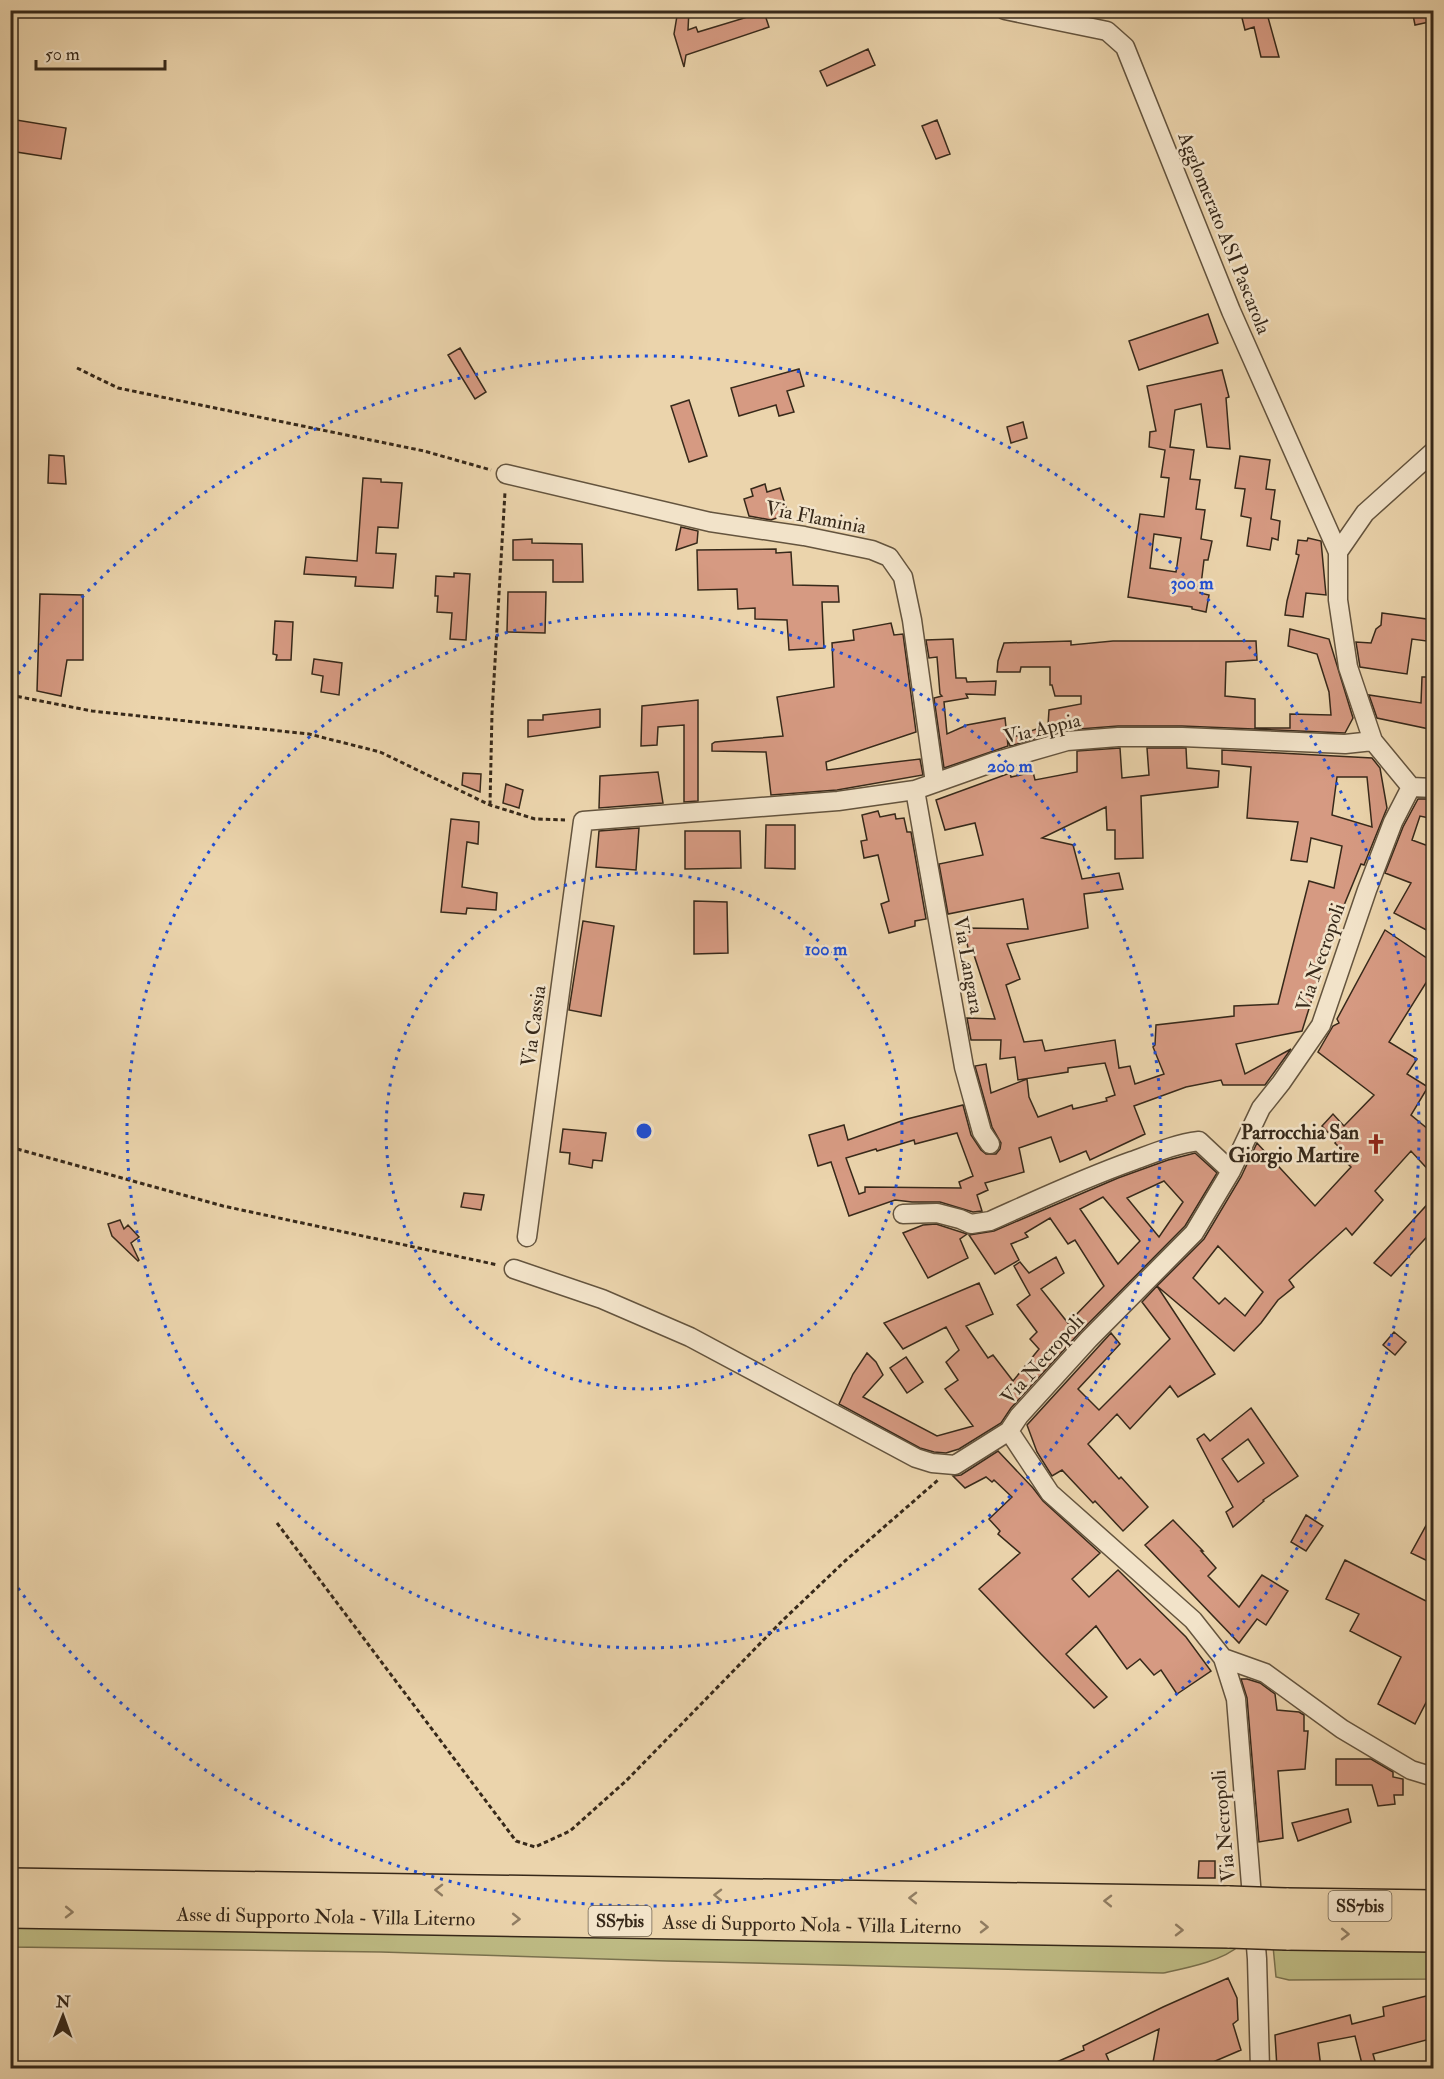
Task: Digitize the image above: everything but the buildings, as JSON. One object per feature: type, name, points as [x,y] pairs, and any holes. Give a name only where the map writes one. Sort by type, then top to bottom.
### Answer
[{"type":"highway","name":"Asse di Supporto Nola - Villa Literno","points":[[10,1885],[1287,1919],[1434,1935]]},
{"type":"highway","name":"Asse di Supporto Nola - Villa Literno","points":[[1287,1919],[1434,1907]]},
{"type":"highway","name":"Asse di Supporto Nola - Villa Literno","points":[[10,1911],[1230,1917]]},
{"type":"street","name":"Agglomerato ASI Pascarola","points":[[1005,10],[1107,31],[1125,47],[1231,310],[1338,552]]},
{"type":"street","points":[[1434,451],[1365,513],[1338,552],[1338,600],[1347,667],[1373,741],[1411,787],[1434,788]]},
{"type":"street","name":"Via Flaminia","points":[[506,474],[710,522],[804,536],[872,550],[889,557],[903,577],[912,620],[935,783]]},
{"type":"street","name":"Via Appia","points":[[583,821],[838,801],[915,790],[994,762],[1067,741],[1118,737],[1182,737],[1345,744],[1373,741]]},
{"type":"street","name":"Via Necropoli","points":[[1256,2066],[1257,1959],[1236,1699],[1223,1658],[1193,1620],[1050,1493],[1009,1431],[1019,1416],[1089,1339],[1194,1233],[1231,1171],[1261,1108],[1321,1025],[1367,890],[1393,822],[1411,787]]},
{"type":"street","name":"Via Langara","points":[[915,790],[964,1067],[982,1132],[990,1144]]},
{"type":"street","name":"Via Cassia","points":[[527,1237],[583,821]]},
{"type":"street","points":[[903,1214],[937,1214],[971,1224],[990,1221],[1103,1171],[1174,1145],[1199,1141],[1231,1171]]},
{"type":"street","points":[[514,1269],[602,1299],[690,1336],[916,1458],[932,1463],[955,1465],[1009,1431]]},
{"type":"street","points":[[1223,1658],[1265,1673],[1342,1729],[1411,1770],[1434,1778]]},
{"type":"path","points":[[77,368],[118,388],[424,451],[506,474],[492,713],[490,806]]},
{"type":"path","points":[[10,695],[92,711],[309,734],[380,752],[490,806],[535,819],[583,821]]},
{"type":"path","points":[[10,1147],[223,1206],[514,1269]]},
{"type":"path","points":[[277,1523],[516,1841],[535,1847],[570,1831],[626,1781],[783,1620],[845,1561],[955,1465]]},
{"type":"shaded area","points":[[11,1924],[1240,1945],[1214,1960],[1163,1973],[381,1952],[11,1947]]},
{"type":"shaded area","points":[[1273,1946],[1433,1947],[1433,1979],[1289,1980],[1276,1977]]},
{"type":"place","name":"Parrocchia San Giorgio Martire","points":[[1376,1144]]}]
